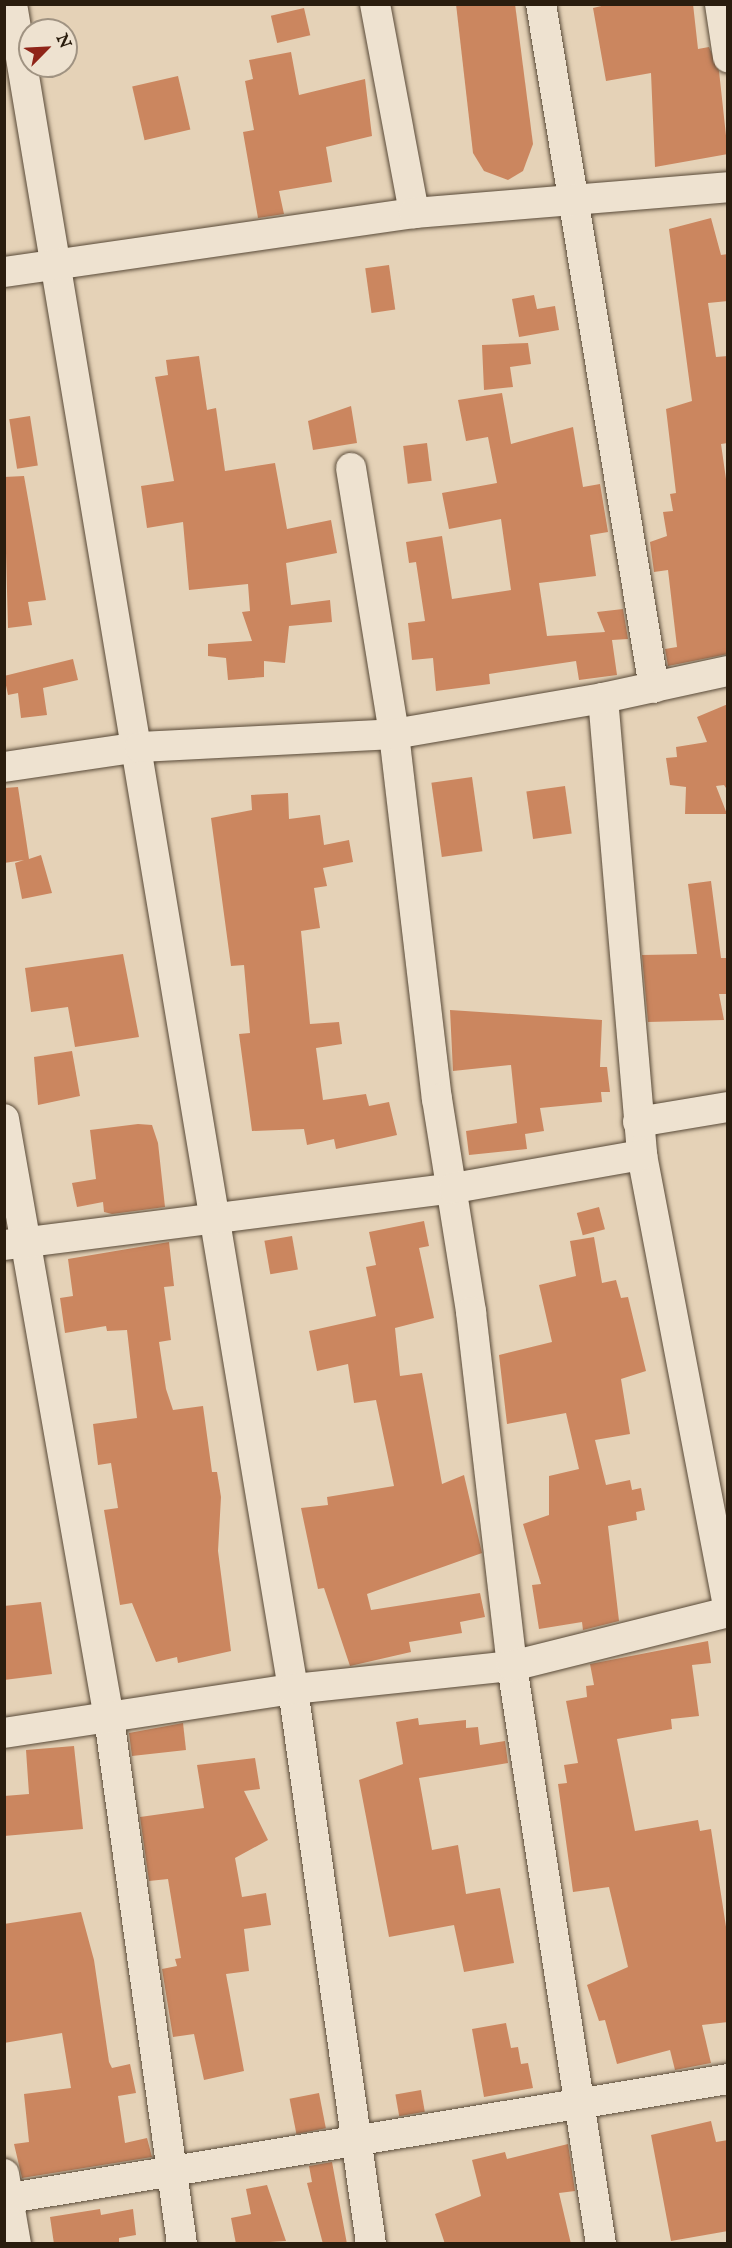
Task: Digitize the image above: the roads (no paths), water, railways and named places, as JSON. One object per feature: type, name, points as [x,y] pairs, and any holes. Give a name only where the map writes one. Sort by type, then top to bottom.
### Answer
[{"type":"street","points":[[12,4],[140,747],[214,1218],[293,1689],[371,2244]]},
{"type":"street","points":[[375,4],[414,213]]},
{"type":"street","points":[[541,4],[575,196],[654,688]]},
{"type":"street","points":[[720,4],[728,57]]},
{"type":"street","points":[[4,273],[414,213],[575,196],[728,187]]},
{"type":"street","points":[[351,468],[394,734],[437,1099],[454,1188],[512,1666],[601,2244]]},
{"type":"street","points":[[4,767],[140,747],[394,734],[603,698],[728,670]]},
{"type":"street","points":[[603,698],[642,1155],[728,1605]]},
{"type":"street","points":[[638,1122],[728,1107]]},
{"type":"street","points":[[4,1119],[15,1244],[109,1718],[169,2172],[182,2244]]},
{"type":"street","points":[[15,1244],[454,1188],[642,1155]]},
{"type":"street","points":[[4,1733],[293,1689],[512,1666],[728,1612]]},
{"type":"street","points":[[16,2244],[6,2191],[169,2172],[728,2079]]}]
